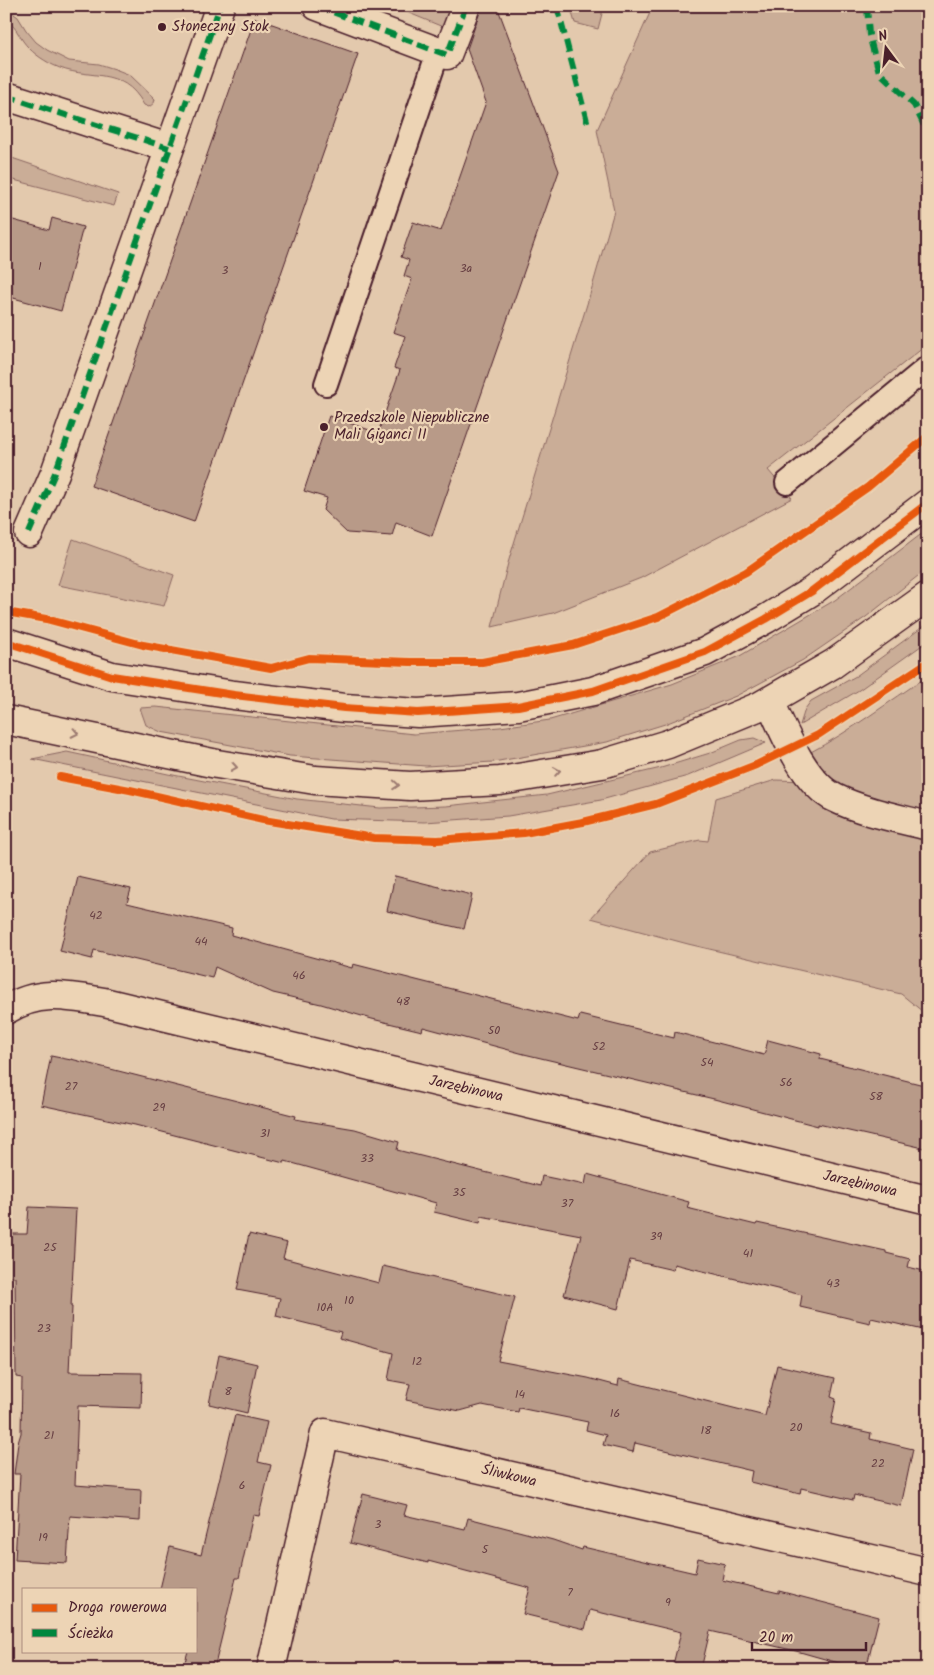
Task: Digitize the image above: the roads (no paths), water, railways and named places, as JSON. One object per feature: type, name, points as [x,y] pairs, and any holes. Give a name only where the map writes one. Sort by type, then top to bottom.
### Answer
[{"type":"street","points":[[29,533],[55,473],[168,148],[220,6]]},
{"type":"street","points":[[317,6],[447,55],[466,6]]},
{"type":"street","points":[[6,96],[168,148]]},
{"type":"street","points":[[6,642],[112,676],[234,695],[344,708],[418,713],[518,706],[593,691],[705,652],[766,620],[812,591],[928,503]]},
{"type":"street","points":[[6,720],[217,764],[315,780],[410,786],[500,780],[602,764],[668,744],[760,706],[833,664],[928,596]]},
{"type":"street","points":[[770,700],[790,748],[814,781],[833,798],[860,808],[928,826]]},
{"type":"street","name":"Jarzębinowa","points":[[6,1010],[19,1002],[44,995],[69,996],[104,1002],[928,1200]]},
{"type":"street","name":"Śliwkowa","points":[[271,1669],[325,1433],[928,1572]]},
{"type":"lane","points":[[326,384],[438,52]]},
{"type":"lane","points":[[787,482],[928,367]]},
{"type":"place","name":"Słoneczny Stok","points":[[162,27]]},
{"type":"place","name":"Przedszkole Niepubliczne Mali Giganci II","points":[[324,427]]}]
